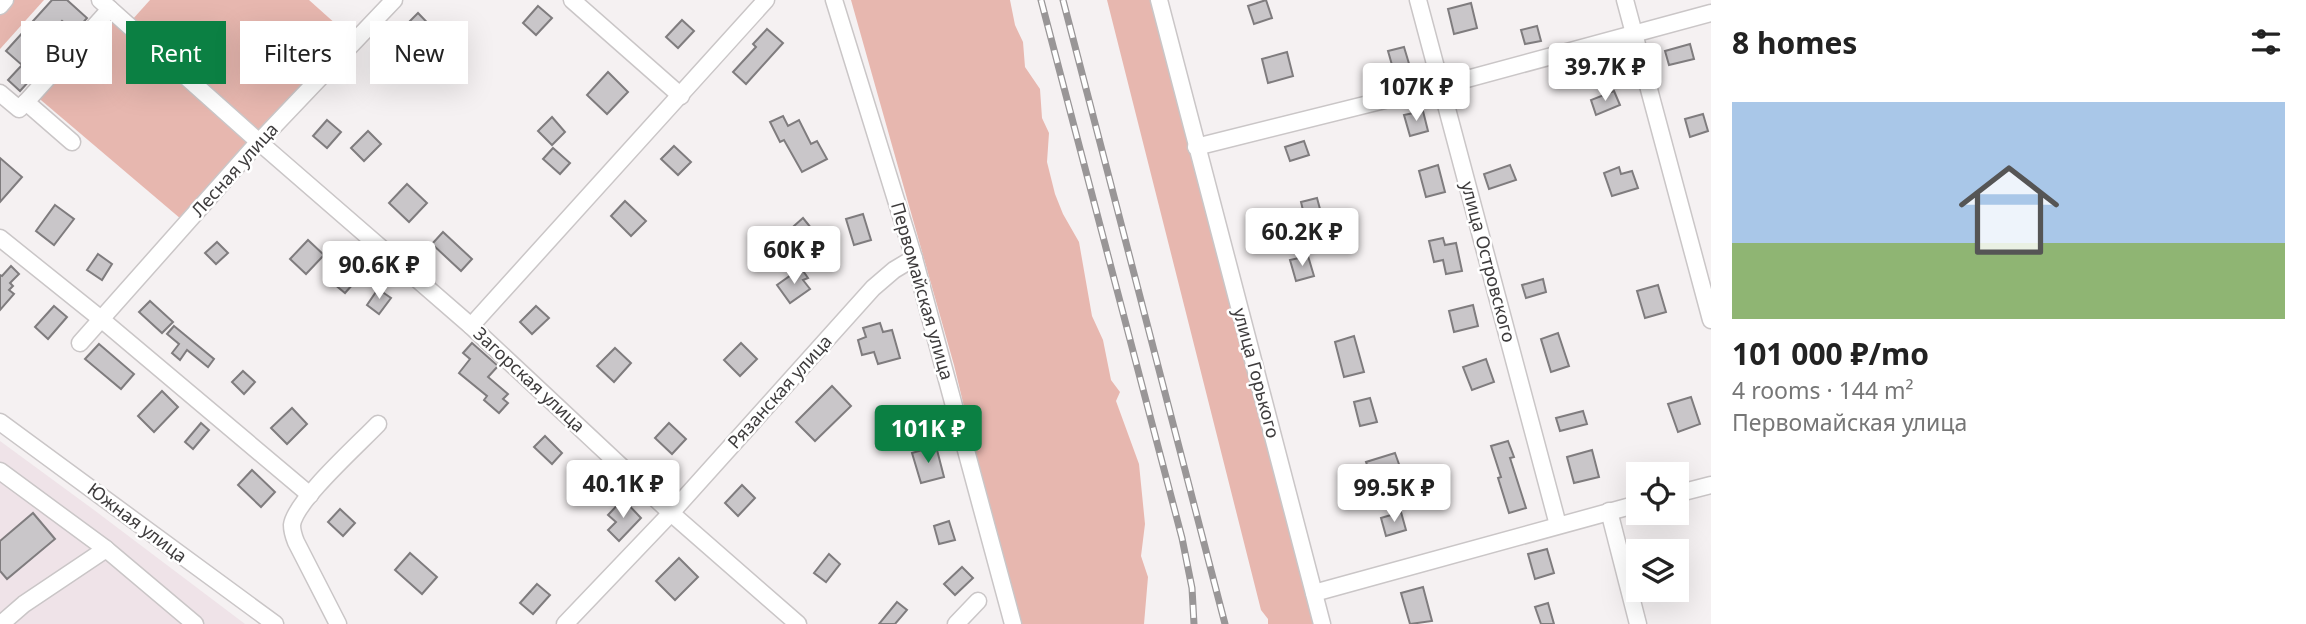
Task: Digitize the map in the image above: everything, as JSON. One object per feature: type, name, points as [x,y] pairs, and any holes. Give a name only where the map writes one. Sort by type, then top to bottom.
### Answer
[{"type":"street","points":[[0,6],[5,0]]},
{"type":"street","name":"Лесная улица","points":[[80,343],[259,142],[394,0]]},
{"type":"street","points":[[572,0],[681,96]]},
{"type":"street","points":[[471,326],[766,0]]},
{"type":"street","name":"Первомайская улица","points":[[834,0],[914,258],[1013,624]]},
{"type":"street","name":"улица Горького","points":[[1159,0],[1322,624]]},
{"type":"street","name":"улица Островского","points":[[1418,0],[1558,525]]},
{"type":"street","points":[[1625,0],[1711,320]]},
{"type":"street","points":[[0,93],[19,109],[105,4]]},
{"type":"street","name":"Загорская улица","points":[[105,4],[471,326],[671,513],[798,624]]},
{"type":"street","points":[[1196,147],[1441,86],[1711,13]]},
{"type":"street","points":[[26,102],[72,142]]},
{"type":"street","points":[[0,238],[310,495]]},
{"type":"street","name":"Рязанская улица","points":[[565,624],[671,513],[873,288],[894,270],[914,258]]},
{"type":"street","name":"Южная улица","points":[[0,422],[275,624]]},
{"type":"street","points":[[338,624],[296,542],[292,527],[297,512],[310,495],[378,424]]},
{"type":"street","points":[[0,471],[106,549],[195,624]]},
{"type":"street","points":[[1689,491],[1711,485]]},
{"type":"street","points":[[1314,593],[1626,507]]},
{"type":"street","points":[[1609,511],[1638,624]]},
{"type":"street","points":[[1,624],[24,604],[106,549]]},
{"type":"street","points":[[956,624],[978,601]]},
{"type":"shaded area","points":[[10,0],[44,0],[25,21],[21,21],[21,26],[0,49],[0,11]]},
{"type":"shaded area","points":[[150,0],[309,0],[332,21],[240,21],[240,84],[302,84],[256,134],[202,84],[226,84],[226,21],[132,20]]},
{"type":"shaded area","points":[[851,0],[1010,0],[1015,25],[1023,42],[1025,67],[1040,89],[1042,118],[1049,133],[1047,162],[1055,194],[1079,242],[1092,316],[1103,340],[1111,380],[1120,392],[1116,401],[1139,464],[1145,524],[1141,556],[1148,577],[1144,624],[1021,624],[1007,585],[954,365]]},
{"type":"shaded area","points":[[1107,0],[1153,0],[1315,624],[1268,624],[1268,619],[1261,610]]},
{"type":"shaded area","points":[[107,16],[126,33],[126,84],[184,84],[251,144],[181,219],[35,95],[45,84],[112,84],[112,21],[102,21]]},
{"type":"shaded area","points":[[0,441],[94,510],[245,624],[0,624]]},
{"type":"building","points":[[52,0],[67,0],[87,18],[84,21],[33,21]]},
{"type":"building","points":[[1266,0],[1272,18],[1254,24],[1248,6]]},
{"type":"building","points":[[1471,3],[1477,28],[1454,34],[1448,9]]},
{"type":"building","points":[[538,6],[552,18],[536,35],[523,23]]},
{"type":"building","points":[[418,13],[426,21],[410,21]]},
{"type":"building","points":[[682,20],[694,31],[678,48],[666,37]]},
{"type":"building","points":[[1537,26],[1541,41],[1525,44],[1521,30]]},
{"type":"building","points":[[767,29],[783,43],[746,84],[733,72],[756,47],[753,44]]},
{"type":"building","points":[[21,34],[21,64],[6,51]]},
{"type":"building","points":[[1690,44],[1694,59],[1669,65],[1665,51]]},
{"type":"building","points":[[1404,47],[1410,67],[1394,72],[1388,51]]},
{"type":"building","points":[[1287,52],[1293,76],[1268,83],[1262,59]]},
{"type":"building","points":[[21,66],[21,84],[26,84],[20,91],[8,80]]},
{"type":"building","points":[[608,72],[628,92],[607,114],[587,95]]},
{"type":"building","points":[[1614,91],[1620,105],[1596,115],[1591,100]]},
{"type":"building","points":[[1423,111],[1428,131],[1410,136],[1404,115]]},
{"type":"building","points":[[1703,114],[1708,131],[1690,137],[1685,119]]},
{"type":"building","points":[[783,116],[788,126],[799,120],[811,144],[817,141],[827,159],[802,172],[784,140],[780,142],[770,122]]},
{"type":"building","points":[[552,117],[565,132],[552,145],[538,131]]},
{"type":"building","points":[[327,120],[341,132],[327,148],[313,136]]},
{"type":"building","points":[[368,131],[381,144],[364,161],[351,148]]},
{"type":"building","points":[[1304,141],[1309,155],[1290,161],[1285,147]]},
{"type":"building","points":[[674,146],[691,162],[678,175],[661,159]]},
{"type":"building","points":[[553,148],[570,163],[560,174],[543,159]]},
{"type":"building","points":[[0,158],[22,177],[0,202]]},
{"type":"building","points":[[1438,165],[1445,192],[1426,197],[1419,171]]},
{"type":"building","points":[[1510,165],[1516,180],[1489,189],[1484,174]]},
{"type":"building","points":[[1619,167],[1621,174],[1632,171],[1638,188],[1612,196],[1604,173]]},
{"type":"building","points":[[407,184],[427,203],[409,222],[389,203]]},
{"type":"building","points":[[1317,198],[1326,231],[1309,235],[1301,202]]},
{"type":"building","points":[[625,201],[646,221],[631,236],[611,216]]},
{"type":"building","points":[[55,205],[74,219],[54,245],[36,231]]},
{"type":"building","points":[[863,214],[871,240],[854,245],[846,219]]},
{"type":"building","points":[[803,218],[816,234],[799,248],[786,233]]},
{"type":"building","points":[[443,232],[472,259],[461,271],[432,244]]},
{"type":"building","points":[[1443,238],[1445,245],[1456,243],[1462,271],[1446,274],[1443,260],[1434,262],[1429,241]]},
{"type":"building","points":[[308,240],[324,255],[306,274],[290,259]]},
{"type":"building","points":[[217,242],[228,253],[216,264],[205,253]]},
{"type":"building","points":[[98,254],[112,264],[102,280],[87,270]]},
{"type":"building","points":[[1308,256],[1314,276],[1296,281],[1290,260]]},
{"type":"building","points":[[11,266],[19,274],[10,283],[13,286],[9,290],[14,294],[0,310],[0,275]]},
{"type":"building","points":[[350,266],[361,275],[345,293],[334,284]]},
{"type":"building","points":[[801,268],[808,278],[803,280],[810,289],[790,303],[777,285]]},
{"type":"building","points":[[1543,279],[1546,292],[1526,298],[1522,285]]},
{"type":"building","points":[[1658,285],[1666,312],[1645,318],[1637,291]]},
{"type":"building","points":[[378,289],[391,298],[379,314],[367,305]]},
{"type":"building","points":[[150,301],[173,322],[162,333],[139,312]]},
{"type":"building","points":[[1473,305],[1478,326],[1454,332],[1449,311]]},
{"type":"building","points":[[54,306],[67,317],[48,339],[35,327]]},
{"type":"building","points":[[536,306],[549,318],[532,334],[520,322]]},
{"type":"building","points":[[880,323],[883,332],[892,330],[900,358],[878,364],[874,352],[862,355],[858,340],[866,337],[863,328]]},
{"type":"building","points":[[174,326],[214,359],[208,367],[187,350],[180,360],[172,353],[179,344],[167,334]]},
{"type":"building","points":[[1558,333],[1569,366],[1551,372],[1541,339]]},
{"type":"building","points":[[1354,336],[1364,372],[1344,377],[1335,342]]},
{"type":"building","points":[[472,343],[498,366],[488,377],[508,394],[503,399],[508,403],[499,413],[484,400],[487,396],[459,373],[470,359],[463,353]]},
{"type":"building","points":[[741,343],[757,359],[740,376],[724,360]]},
{"type":"building","points":[[99,344],[134,374],[121,389],[85,359]]},
{"type":"building","points":[[615,348],[631,363],[614,382],[597,366]]},
{"type":"building","points":[[1486,359],[1494,382],[1472,390],[1463,367]]},
{"type":"building","points":[[243,371],[255,382],[244,394],[232,382]]},
{"type":"building","points":[[832,386],[851,406],[815,441],[796,422]]},
{"type":"building","points":[[162,391],[178,407],[154,432],[138,416]]},
{"type":"building","points":[[1691,397],[1700,424],[1678,432],[1668,404]]},
{"type":"building","points":[[1370,398],[1377,422],[1360,426],[1354,402]]},
{"type":"building","points":[[292,408],[307,424],[287,444],[271,428]]},
{"type":"building","points":[[1583,411],[1587,424],[1560,431],[1556,418]]},
{"type":"building","points":[[201,423],[209,430],[193,449],[185,442]]},
{"type":"building","points":[[669,423],[686,439],[672,454],[655,438]]},
{"type":"building","points":[[545,436],[562,453],[552,464],[534,447]]},
{"type":"building","points":[[1508,441],[1514,457],[1510,458],[1526,508],[1509,513],[1491,446]]},
{"type":"building","points":[[936,446],[944,477],[921,483],[912,453]]},
{"type":"building","points":[[1592,450],[1599,477],[1574,483],[1567,457]]},
{"type":"building","points":[[1395,453],[1400,467],[1371,476],[1366,462]]},
{"type":"building","points":[[252,470],[275,492],[261,507],[238,485]]},
{"type":"building","points":[[742,485],[755,498],[738,516],[725,503]]},
{"type":"building","points":[[623,499],[641,518],[619,541],[608,530],[616,522],[608,515]]},
{"type":"building","points":[[340,509],[355,523],[343,536],[328,522]]},
{"type":"building","points":[[1401,512],[1406,530],[1386,536],[1381,518]]},
{"type":"building","points":[[33,513],[55,539],[7,579],[0,571],[0,541]]},
{"type":"building","points":[[949,521],[955,540],[939,544],[934,526]]},
{"type":"building","points":[[1547,549],[1554,573],[1535,579],[1528,554]]},
{"type":"building","points":[[410,553],[437,577],[422,594],[395,570]]},
{"type":"building","points":[[829,554],[840,564],[826,582],[814,573]]},
{"type":"building","points":[[679,558],[698,577],[675,600],[656,581]]},
{"type":"building","points":[[962,567],[973,578],[955,595],[944,584]]},
{"type":"building","points":[[537,584],[550,595],[533,614],[520,603]]},
{"type":"building","points":[[1423,587],[1432,621],[1410,624],[1401,593]]},
{"type":"building","points":[[897,602],[907,610],[895,624],[879,624]]},
{"type":"building","points":[[1548,603],[1554,624],[1541,624],[1535,607]]},
{"type":"railway","points":[[1041,0],[1182,538],[1192,588],[1194,624]]},
{"type":"railway","points":[[1063,0],[1225,624]]}]
